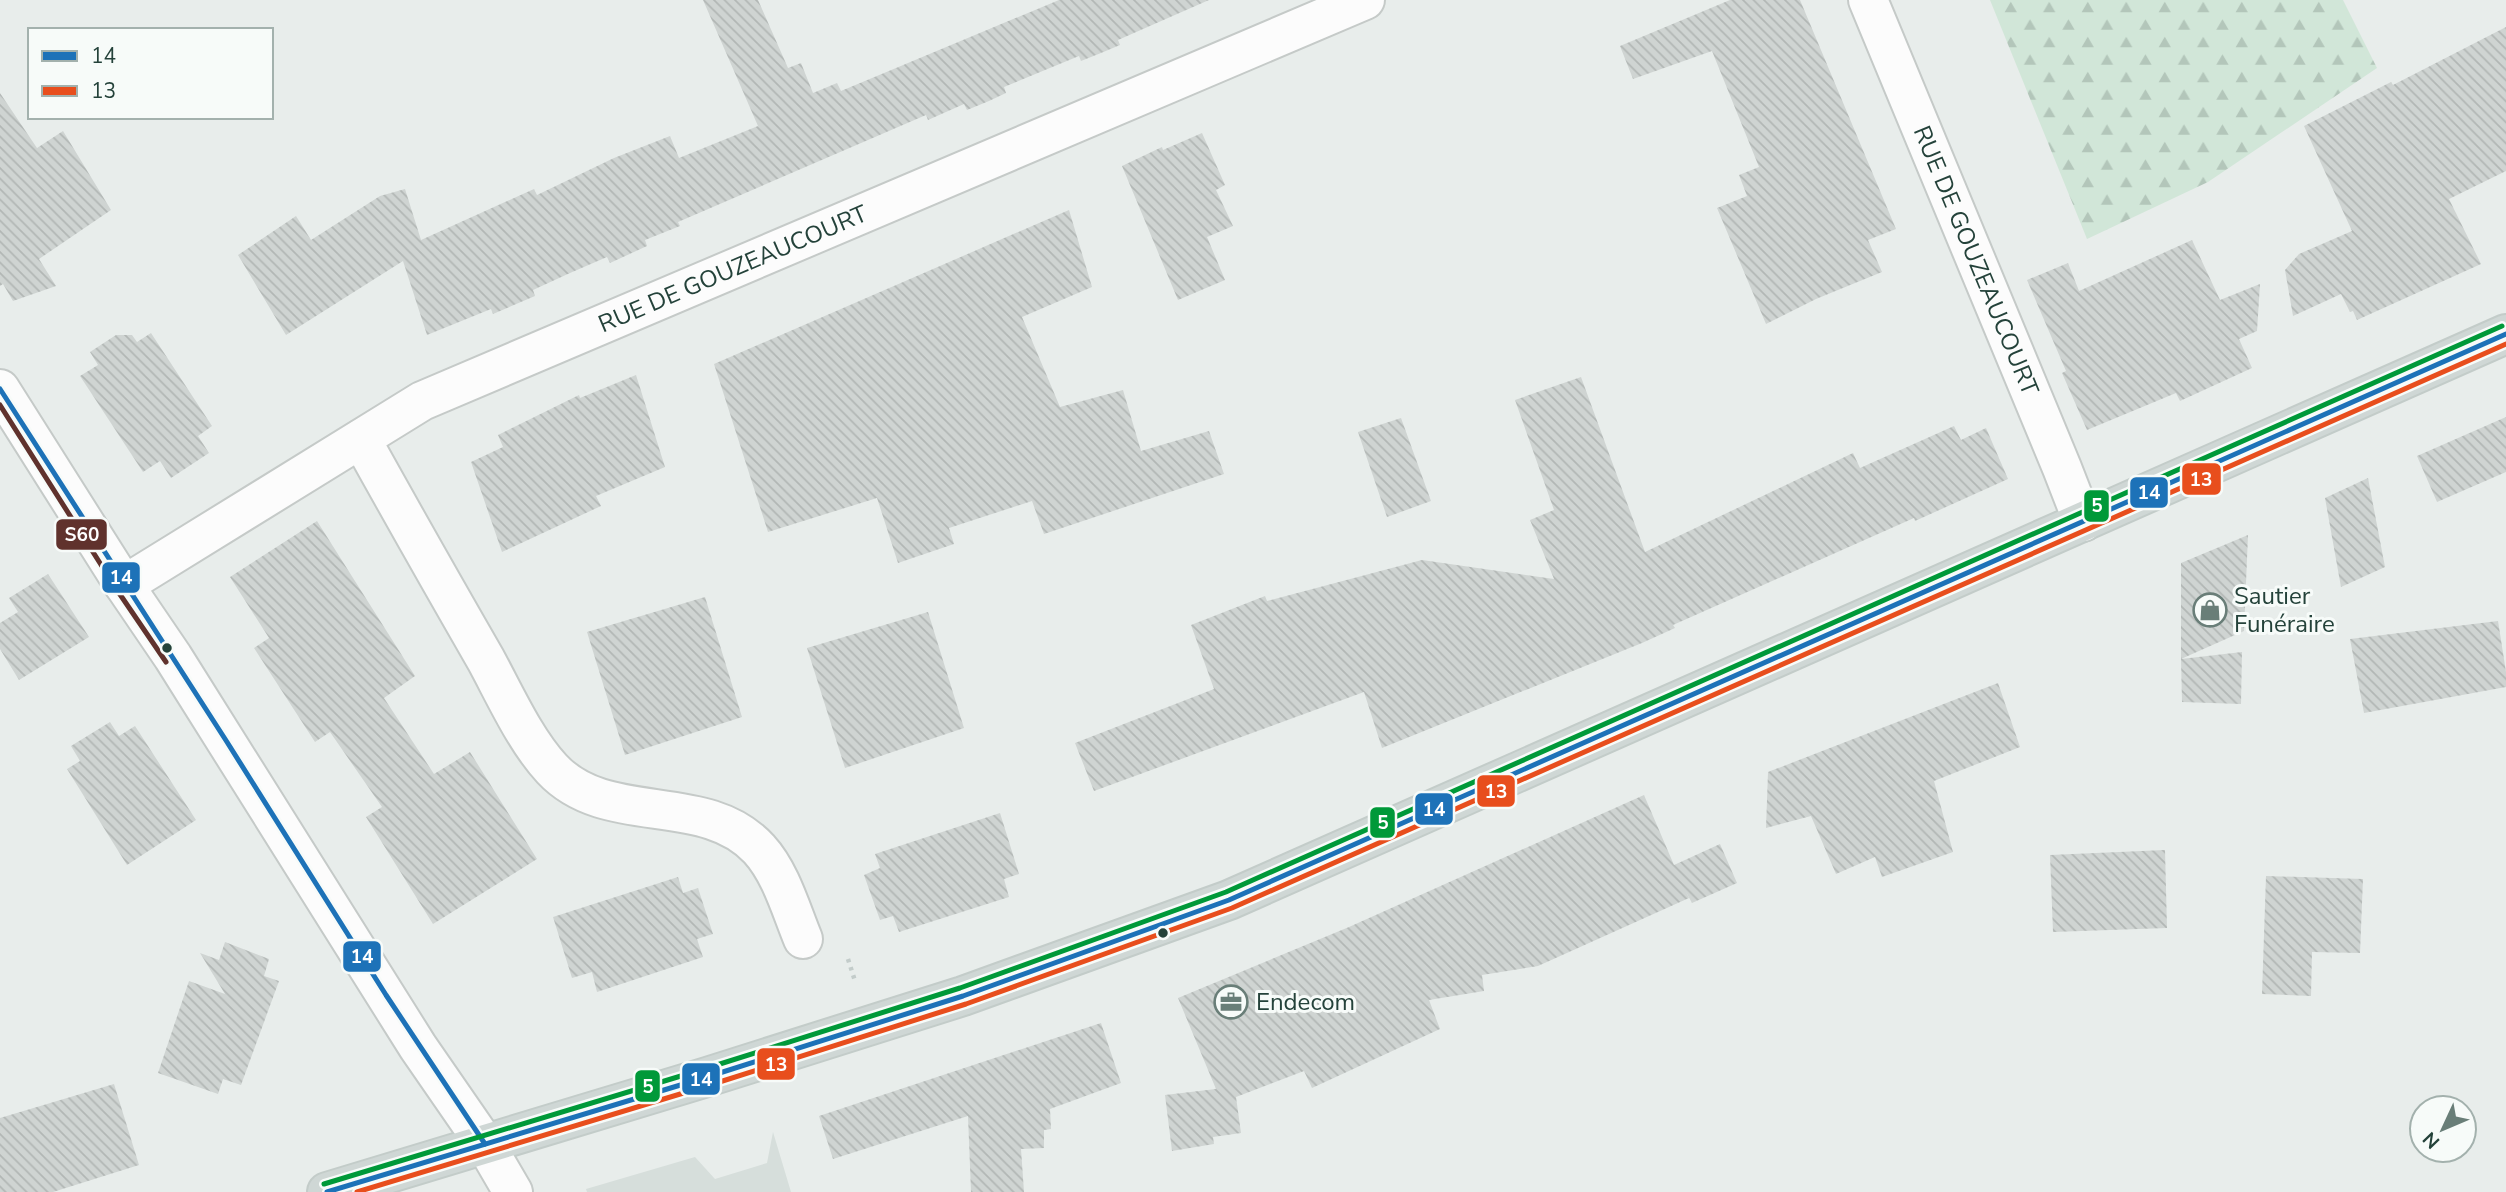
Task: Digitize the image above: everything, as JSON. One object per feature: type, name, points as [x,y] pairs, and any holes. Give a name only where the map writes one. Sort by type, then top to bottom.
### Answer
[{"type":"main road","points":[[327,1192],[872,1025],[1077,957],[1229,900],[2506,334]]},
{"type":"street","name":"RUE DE GOUZEAUCOURT","points":[[124,585],[422,401],[1365,0]]},
{"type":"street","name":"RUE DE GOUZEAUCOURT","points":[[1868,0],[2082,522]]},
{"type":"street","points":[[0,389],[124,585],[173,657],[425,1057],[485,1144],[513,1192]]},
{"type":"street","points":[[361,439],[519,719],[552,769],[571,785],[595,797],[627,806],[680,813],[714,821],[741,833],[759,849],[773,868],[803,939]]},
{"type":"path","points":[[803,939],[810,957],[843,946],[872,1025]]},
{"type":"shaded area","points":[[773,1132],[791,1192],[587,1192],[586,1189],[695,1157],[715,1179],[767,1163]]},
{"type":"green space","points":[[1990,0],[2343,0],[2377,68],[2208,182],[2087,239]]},
{"type":"building","points":[[703,0],[758,0],[788,68],[801,63],[813,93],[837,83],[841,91],[1059,0],[1209,0],[1118,40],[1120,45],[1081,61],[1079,56],[1004,87],[1006,93],[989,101],[967,110],[964,104],[928,120],[926,115],[678,222],[680,226],[645,240],[647,246],[610,263],[607,257],[570,273],[533,290],[535,296],[493,314],[491,309],[427,335],[403,261],[286,335],[238,255],[296,216],[311,240],[380,196],[405,189],[421,240],[534,189],[537,195],[614,158],[670,136],[679,158],[758,126]]},
{"type":"building","points":[[1730,0],[1800,0],[1896,229],[1868,240],[1882,272],[1816,299],[1766,324],[1717,208],[1747,196],[1739,175],[1759,167],[1712,51],[1633,79],[1620,46]]},
{"type":"building","points":[[2506,27],[2506,171],[2449,199],[2481,264],[2357,320],[2341,294],[2293,316],[2285,270],[2299,254],[2352,231],[2304,126],[2391,82],[2393,85]]},
{"type":"building","points":[[0,93],[37,148],[63,131],[111,210],[39,259],[56,286],[13,301],[3,284],[0,286]]},
{"type":"building","points":[[1202,133],[1225,185],[1216,190],[1233,226],[1207,237],[1225,280],[1178,300],[1122,166],[1162,147],[1163,150]]},
{"type":"building","points":[[1069,210],[1092,287],[1022,317],[1060,407],[1123,390],[1141,451],[1209,431],[1224,474],[1044,534],[1032,501],[949,528],[954,544],[898,563],[877,498],[768,532],[714,364]]},
{"type":"building","points":[[2192,240],[2220,300],[2260,284],[2257,331],[2239,339],[2252,368],[2180,401],[2176,393],[2087,430],[2062,373],[2066,371],[2027,280],[2068,263],[2079,291]]},
{"type":"building","points":[[151,333],[212,426],[198,436],[209,453],[171,478],[160,461],[143,472],[80,376],[98,365],[90,352],[116,335],[132,335],[137,342]]},
{"type":"building","points":[[636,375],[665,467],[596,496],[601,506],[502,552],[471,462],[503,447],[498,435],[579,395],[580,398]]},
{"type":"building","points":[[1581,377],[1645,552],[1853,453],[1860,468],[1954,426],[1961,440],[1986,428],[2008,479],[1673,625],[1675,628],[1642,643],[1382,748],[1364,692],[1094,791],[1075,743],[1214,689],[1191,625],[1265,596],[1267,601],[1422,560],[1554,579],[1530,520],[1554,510],[1515,400]]},
{"type":"building","points":[[2506,417],[2506,472],[2437,502],[2417,456]]},
{"type":"building","points":[[1401,418],[1431,501],[1387,517],[1358,432]]},
{"type":"building","points":[[2368,478],[2385,567],[2341,587],[2325,498]]},
{"type":"building","points":[[317,521],[415,676],[384,698],[434,774],[470,752],[537,859],[433,924],[366,817],[382,807],[330,732],[315,742],[254,648],[269,638],[230,577]]},
{"type":"building","points":[[2248,535],[2244,631],[2181,659],[2181,563]]},
{"type":"building","points":[[48,574],[89,637],[19,680],[0,649],[0,623],[18,612],[9,598]]},
{"type":"building","points":[[705,597],[742,717],[625,755],[587,632]]},
{"type":"building","points":[[928,612],[964,728],[845,768],[807,648]]},
{"type":"building","points":[[2498,621],[2506,687],[2364,713],[2350,639]]},
{"type":"building","points":[[2242,652],[2241,704],[2182,702],[2181,659]]},
{"type":"building","points":[[1998,683],[2020,747],[1934,781],[1953,852],[1882,877],[1875,857],[1836,874],[1811,816],[1766,828],[1768,772]]},
{"type":"building","points":[[110,722],[119,736],[135,726],[196,820],[127,865],[67,769],[80,761],[71,746]]},
{"type":"building","points":[[1644,795],[1674,865],[1720,844],[1737,883],[1692,903],[1686,892],[1689,898],[1538,966],[1482,975],[1484,991],[1429,1000],[1440,1029],[1312,1088],[1304,1071],[1236,1097],[1241,1133],[1213,1137],[1214,1144],[1172,1151],[1165,1095],[1216,1089],[1178,998],[1349,927]]},
{"type":"building","points":[[1000,813],[1019,874],[1004,879],[1009,897],[899,932],[893,916],[880,920],[864,875],[880,868],[875,854]]},
{"type":"building","points":[[2165,850],[2167,928],[2053,932],[2050,855]]},
{"type":"building","points":[[2266,876],[2363,879],[2360,953],[2312,952],[2311,996],[2262,994]]},
{"type":"building","points":[[678,877],[683,893],[698,888],[713,934],[697,939],[703,957],[597,992],[592,972],[572,978],[553,917]]},
{"type":"building","points":[[225,942],[269,959],[264,976],[279,981],[241,1085],[223,1079],[218,1094],[158,1073],[189,981],[225,994],[200,953],[219,960]]},
{"type":"building","points":[[1101,1023],[1121,1083],[1050,1109],[1051,1129],[1044,1130],[1044,1148],[1021,1149],[1024,1192],[971,1192],[968,1116],[833,1159],[819,1116]]},
{"type":"building","points":[[114,1084],[139,1165],[53,1192],[0,1192],[0,1118]]},
{"type":"transit line","name":"5","points":[[324,1184],[960,988],[1226,892],[2502,326]]},
{"type":"transit line","name":"14","points":[[327,1192],[963,996],[1229,900],[2506,334]]},
{"type":"transit line","name":"13","points":[[357,1192],[966,1004],[1232,908],[2506,344]]},
{"type":"transit line","name":"14","points":[[0,389],[386,995],[485,1144]]},
{"type":"transit line","name":"S60","points":[[0,405],[166,662]]},
{"type":"place","name":"Sautier Funéraire","points":[[2210,610]]},
{"type":"place","name":"Endecom","points":[[1231,1002]]}]
